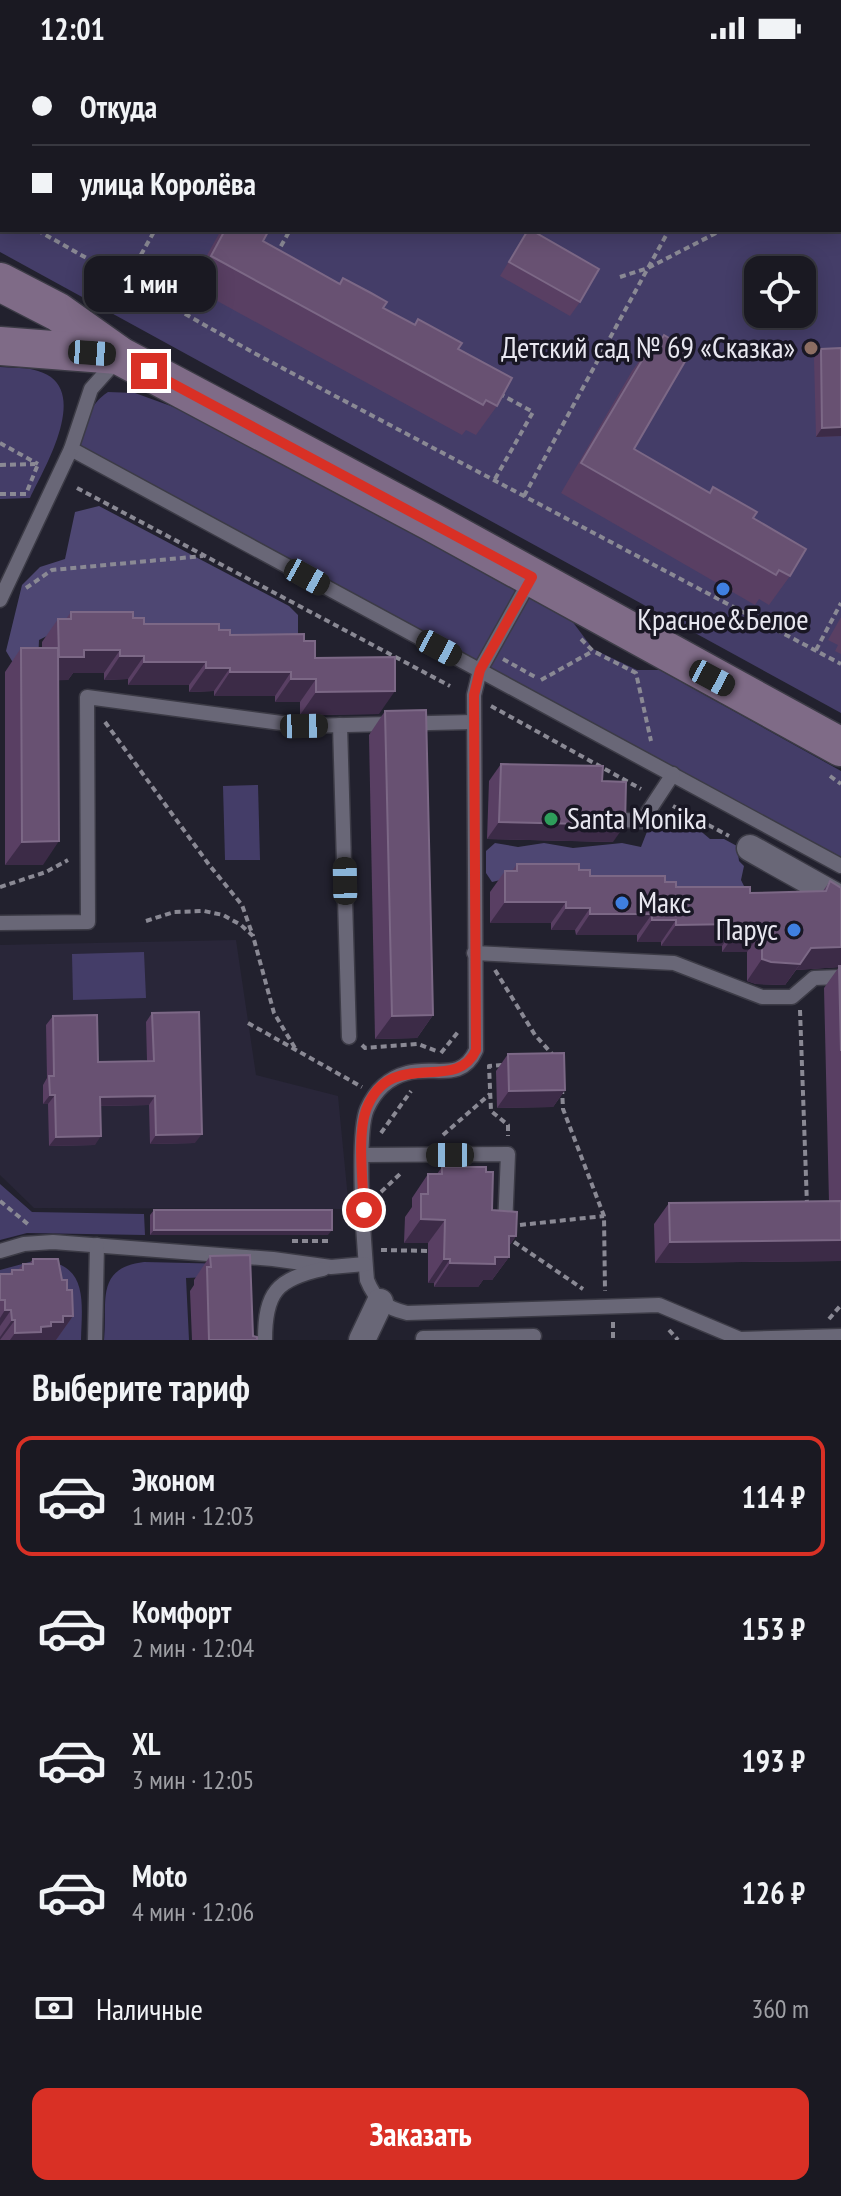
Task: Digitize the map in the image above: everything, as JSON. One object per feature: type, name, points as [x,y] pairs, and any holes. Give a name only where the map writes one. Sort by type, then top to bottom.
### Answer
[{"type":"street","points":[[0,282],[58,312],[120,356],[841,747]]},
{"type":"street","points":[[0,346],[120,356]]},
{"type":"street","points":[[750,848],[841,899]]},
{"type":"street","points":[[362,1340],[380,1302]]},
{"type":"lane","points":[[0,600],[71,449],[91,389],[120,356]]},
{"type":"lane","points":[[71,449],[841,866]]},
{"type":"lane","points":[[532,577],[480,670],[474,695],[479,953],[476,1050],[470,1063],[455,1071],[407,1073],[385,1083],[365,1112],[363,1155],[367,1280],[380,1302],[407,1313],[659,1305],[740,1339],[841,1336]]},
{"type":"lane","points":[[0,923],[88,922],[87,697],[304,726],[473,722]]},
{"type":"lane","points":[[340,725],[353,1039]]},
{"type":"lane","points":[[625,820],[647,822],[648,812],[673,774]]},
{"type":"lane","points":[[479,953],[674,963],[762,997],[792,997],[814,978],[841,977]]},
{"type":"lane","points":[[363,1155],[508,1154],[505,1227]]},
{"type":"lane","points":[[0,1251],[24,1244],[53,1242],[273,1259],[331,1267]]},
{"type":"lane","points":[[95,1340],[97,1245]]},
{"type":"lane","points":[[265,1340],[265,1314],[272,1295],[287,1279],[367,1257]]},
{"type":"lane","points":[[423,1338],[534,1336]]},
{"type":"path","points":[[40,232],[254,353],[841,664]]},
{"type":"path","points":[[126,281],[154,232]]},
{"type":"path","points":[[270,266],[289,232]]},
{"type":"path","points":[[524,496],[668,232]]},
{"type":"path","points":[[620,277],[648,268],[718,232]]},
{"type":"path","points":[[491,389],[533,412],[495,479]]},
{"type":"path","points":[[0,443],[38,464]]},
{"type":"path","points":[[0,465],[38,464]]},
{"type":"path","points":[[0,494],[26,494],[38,464]]},
{"type":"path","points":[[77,488],[450,686]]},
{"type":"path","points":[[22,591],[52,570],[205,556]]},
{"type":"path","points":[[816,651],[841,603]]},
{"type":"path","points":[[577,636],[593,651],[636,673],[651,741]]},
{"type":"path","points":[[541,680],[593,651]]},
{"type":"path","points":[[87,697],[242,905],[274,1013],[295,1048]]},
{"type":"path","points":[[482,701],[750,848]]},
{"type":"path","points":[[0,887],[46,872],[68,860]]},
{"type":"path","points":[[146,921],[174,912],[204,911],[223,915],[253,936]]},
{"type":"path","points":[[479,953],[535,1035],[562,1063]]},
{"type":"path","points":[[800,990],[807,1209],[818,1209]]},
{"type":"path","points":[[248,1023],[375,1094]]},
{"type":"path","points":[[353,1039],[365,1048],[418,1044],[470,1063]]},
{"type":"path","points":[[504,1065],[489,1066],[491,1111],[508,1125],[508,1154]]},
{"type":"path","points":[[562,1078],[563,1109],[604,1216],[605,1304]]},
{"type":"path","points":[[593,1296],[510,1239],[505,1227],[604,1216]]},
{"type":"path","points":[[367,1257],[430,1251]]},
{"type":"shaded area","points":[[0,232],[841,232],[841,713],[0,252]]},
{"type":"shaded area","points":[[0,367],[38,371],[54,380],[62,393],[64,410],[60,429],[30,498],[0,499]]},
{"type":"shaded area","points":[[108,392],[135,393],[201,417],[517,591],[476,665],[77,447],[91,410]]},
{"type":"shaded area","points":[[99,506],[289,606],[298,615],[298,656],[53,633],[39,640],[38,663],[15,666],[6,651],[22,585],[40,567],[65,559],[75,512]]},
{"type":"shaded area","points":[[528,596],[572,621],[593,649],[637,670],[660,670],[841,771],[841,863],[487,670]]},
{"type":"shaded area","points":[[258,785],[260,860],[225,860],[223,786]]},
{"type":"shaded area","points":[[665,811],[682,819],[684,827],[697,828],[710,839],[724,839],[737,846],[739,861],[744,866],[741,880],[744,886],[739,896],[705,898],[698,887],[622,888],[609,875],[518,876],[492,882],[486,873],[486,851],[495,843],[518,847],[544,843],[573,848],[622,843],[641,847],[648,829]]},
{"type":"shaded area","points":[[236,940],[256,1075],[338,1096],[349,1209],[34,1208],[0,1175],[0,945]]},
{"type":"shaded area","points":[[144,952],[146,998],[73,1000],[72,954]]},
{"type":"shaded area","points":[[0,1184],[32,1212],[144,1214],[145,1235],[27,1233],[0,1240]]},
{"type":"shaded area","points":[[37,1260],[54,1262],[74,1276],[81,1298],[81,1340],[56,1340],[56,1324],[0,1298],[0,1270]]},
{"type":"shaded area","points":[[144,1262],[232,1264],[233,1276],[186,1278],[189,1340],[104,1340],[105,1301],[110,1280],[128,1266]]},
{"type":"building","points":[[224,232],[268,232],[263,241],[340,284],[343,278],[371,293],[387,302],[383,308],[415,325],[418,319],[462,343],[458,349],[512,378],[497,406],[486,400],[483,405],[211,256]]},
{"type":"building","points":[[527,232],[534,232],[599,269],[580,302],[509,262]]},
{"type":"building","points":[[664,335],[691,351],[634,449],[710,493],[713,487],[757,512],[753,518],[806,549],[790,576],[779,570],[776,575],[581,463],[653,342],[658,345]]},
{"type":"building","points":[[841,348],[841,427],[822,428],[821,349]]},
{"type":"building","points":[[71,612],[133,612],[133,618],[144,618],[144,624],[219,624],[219,630],[230,630],[230,635],[304,634],[304,641],[315,641],[315,658],[395,657],[395,691],[316,692],[316,679],[291,679],[291,672],[230,672],[230,668],[206,668],[206,662],[144,662],[144,656],[120,656],[120,650],[84,650],[84,657],[59,657],[58,619],[71,619]]},
{"type":"building","points":[[21,648],[58,648],[59,841],[22,842]]},
{"type":"building","points":[[426,710],[433,1015],[392,1016],[385,711]]},
{"type":"building","name":"Santa Monika","points":[[501,764],[603,766],[602,781],[626,782],[625,825],[499,822]]},
{"type":"building","points":[[517,864],[579,864],[579,870],[590,870],[590,876],[665,876],[665,882],[676,882],[676,887],[750,887],[750,893],[826,891],[830,881],[841,888],[841,947],[811,948],[800,964],[771,962],[762,959],[762,931],[737,931],[737,924],[676,925],[676,920],[652,920],[652,914],[590,914],[590,908],[566,908],[566,902],[505,902],[505,871],[517,871]]},
{"type":"building","points":[[839,966],[841,966],[841,1051]]},
{"type":"building","points":[[199,1012],[202,1134],[156,1135],[155,1096],[100,1097],[101,1136],[56,1137],[55,1095],[50,1095],[49,1076],[54,1076],[53,1016],[97,1015],[98,1062],[154,1061],[152,1013]]},
{"type":"building","points":[[564,1053],[565,1090],[509,1091],[508,1054]]},
{"type":"building","points":[[442,1167],[486,1167],[486,1172],[493,1172],[492,1210],[517,1212],[516,1236],[509,1236],[509,1257],[495,1257],[495,1264],[450,1263],[450,1259],[444,1259],[445,1220],[421,1219],[421,1194],[428,1194],[428,1174],[442,1174]]},
{"type":"building","points":[[841,1201],[841,1240],[670,1242],[669,1203]]},
{"type":"building","points":[[154,1210],[332,1210],[332,1230],[154,1230]]},
{"type":"building","points":[[250,1255],[253,1336],[257,1340],[209,1340],[207,1267],[211,1267],[210,1256]]},
{"type":"building","points":[[33,1259],[58,1259],[62,1280],[67,1280],[67,1290],[72,1290],[73,1316],[63,1316],[63,1322],[51,1322],[51,1326],[41,1327],[41,1332],[15,1333],[11,1310],[5,1310],[5,1300],[0,1300],[0,1274],[23,1270],[23,1264],[33,1264]]},
{"type":"place","name":"Детский сад № 69 «Сказка»","points":[[811,348]]},
{"type":"place","name":"Красное&Белое","points":[[723,589]]},
{"type":"place","name":"Santa Monika","points":[[551,819]]},
{"type":"place","name":"Макс","points":[[622,903]]},
{"type":"place","name":"Парус","points":[[794,930]]},
{"type":"route","points":[[149,371],[532,577],[480,670],[474,695],[476,1050],[470,1063],[455,1071],[407,1073],[385,1083],[375,1094],[365,1112],[364,1210]]}]
